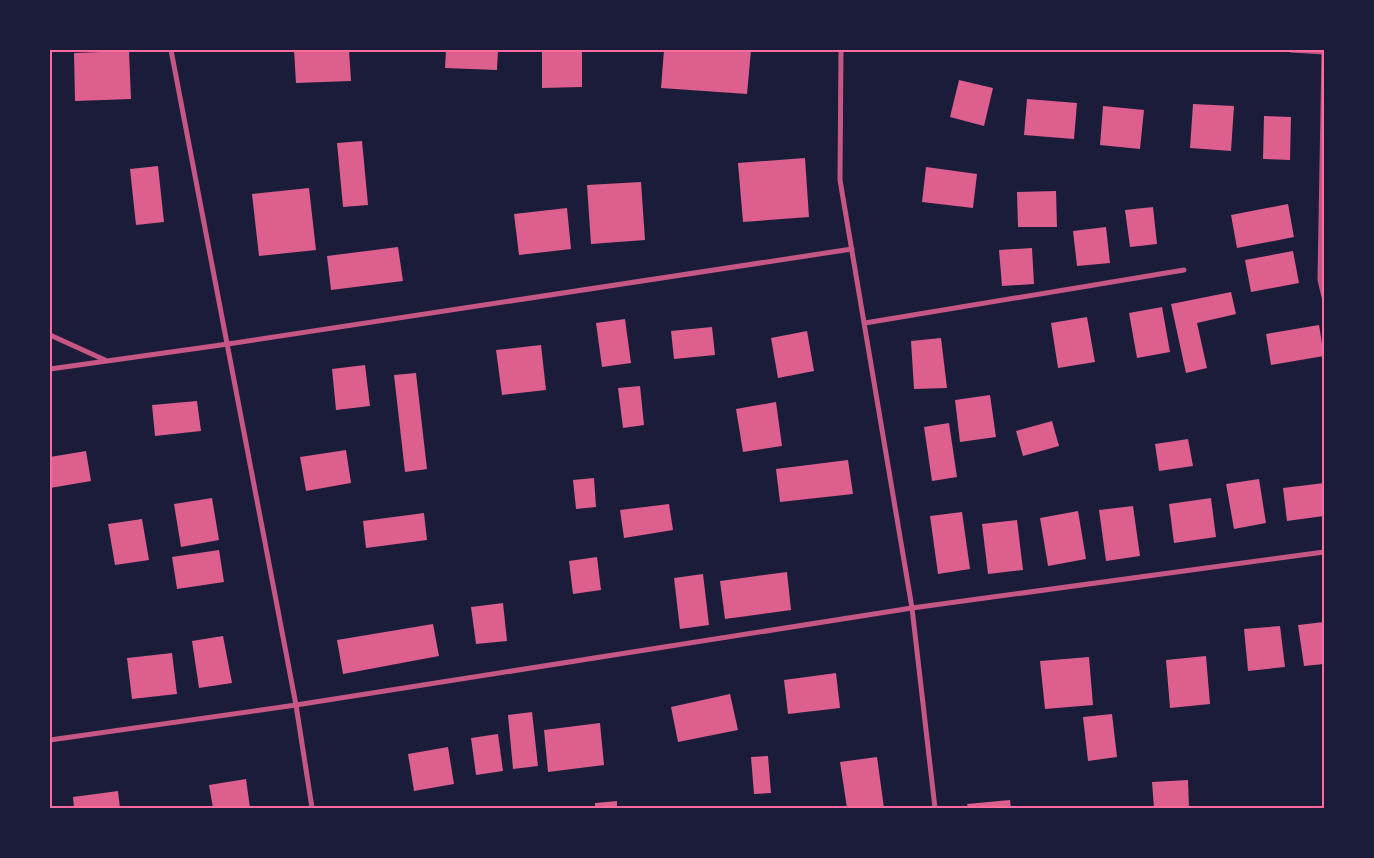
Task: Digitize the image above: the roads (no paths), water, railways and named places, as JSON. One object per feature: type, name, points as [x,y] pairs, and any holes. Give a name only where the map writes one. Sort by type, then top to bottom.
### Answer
[{"type":"street","points":[[171,50],[296,705],[312,808]]},
{"type":"street","points":[[841,50],[840,180],[912,608],[935,808]]},
{"type":"street","points":[[1291,50],[1324,52],[1320,280],[1324,297]]},
{"type":"street","points":[[50,370],[105,360],[228,344],[852,249]]},
{"type":"street","points":[[865,322],[1184,270]]},
{"type":"street","points":[[50,335],[105,360]]},
{"type":"street","points":[[50,740],[296,705],[912,608],[1324,552]]}]
